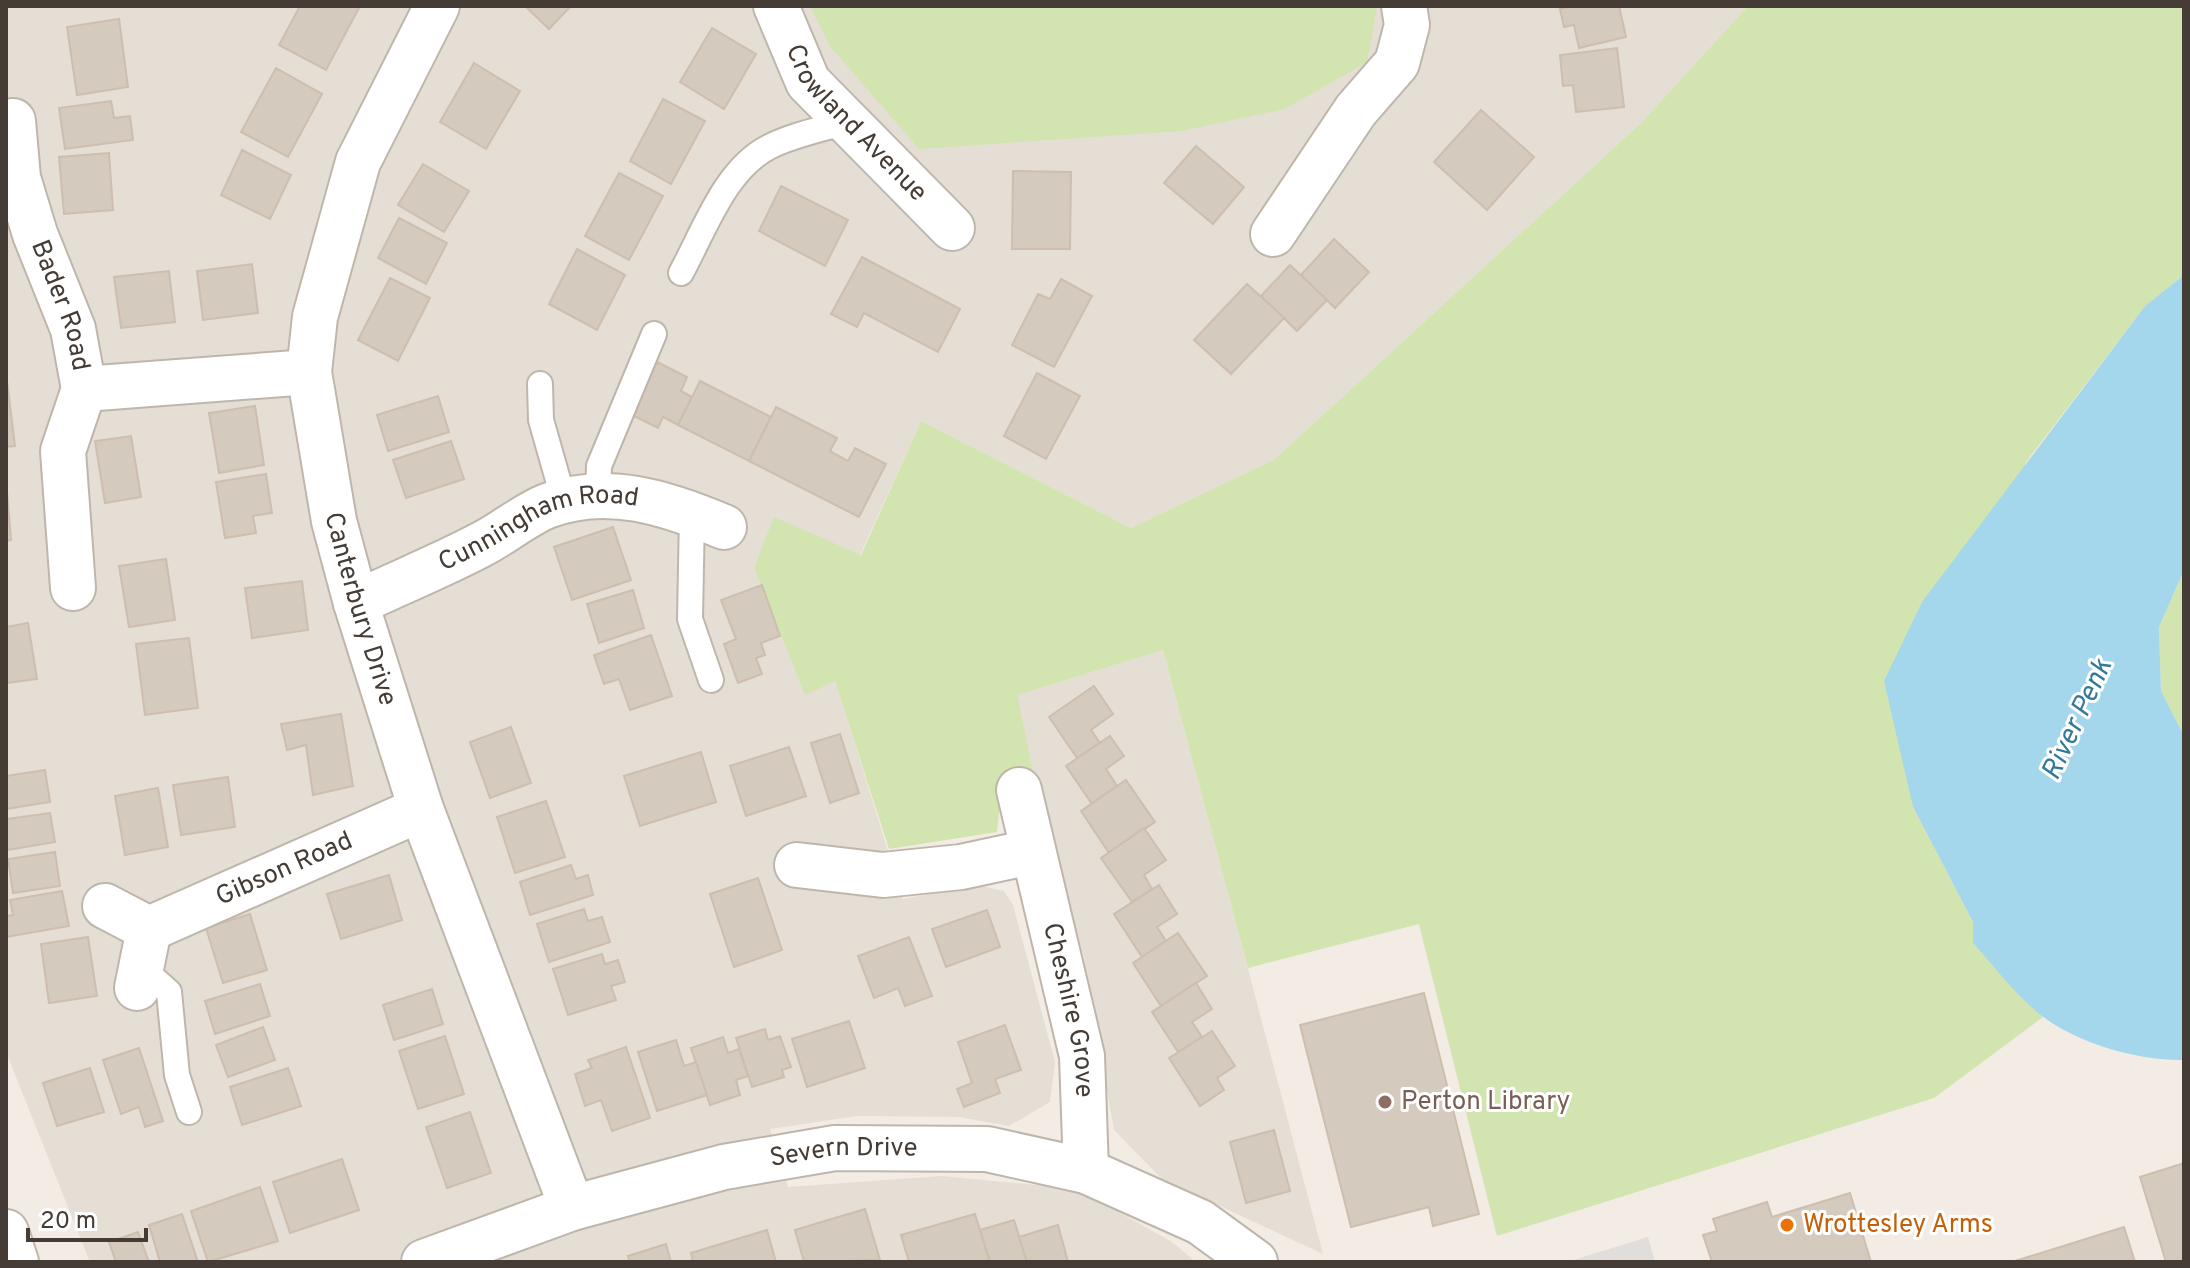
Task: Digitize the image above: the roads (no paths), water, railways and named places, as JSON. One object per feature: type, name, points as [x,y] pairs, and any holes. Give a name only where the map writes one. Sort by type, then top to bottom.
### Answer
[{"type":"street","name":"Canterbury Drive","points":[[437,6],[358,162],[315,317],[309,372],[334,521],[356,603],[421,809],[572,1208]]},
{"type":"street","name":"Crowland Avenue","points":[[776,6],[808,82],[952,228]]},
{"type":"street","points":[[1273,234],[1356,110],[1397,63],[1407,25],[1404,6]]},
{"type":"street","name":"Bader Road","points":[[13,121],[18,178],[35,234],[73,329],[84,389],[63,451],[73,588]]},
{"type":"street","points":[[84,389],[309,372]]},
{"type":"street","name":"Cunningham Road","points":[[356,603],[485,543],[545,507],[581,498],[624,495],[708,520]]},
{"type":"street","name":"Cheshire Grove","points":[[1019,790],[1031,852],[1050,914],[1082,1056],[1086,1171]]},
{"type":"street","name":"Gibson Road","points":[[142,961],[421,809]]},
{"type":"street","points":[[797,865],[883,875],[961,867],[1031,852]]},
{"type":"street","points":[[105,906],[142,961]]},
{"type":"street","name":"Severn Drive","points":[[424,1262],[572,1208],[724,1167],[835,1148],[987,1149],[1086,1171],[1200,1222],[1255,1262]]},
{"type":"street","points":[[6,1232],[16,1262]]},
{"type":"lane","points":[[681,273],[732,181],[750,159],[771,145],[847,122]]},
{"type":"lane","points":[[581,498],[599,466],[654,334]]},
{"type":"lane","points":[[540,384],[541,420],[581,498]]},
{"type":"lane","points":[[708,520],[690,619],[711,680]]},
{"type":"lane","points":[[142,961],[169,992],[177,1075],[189,1112]]},
{"type":"water","name":"River Penk","points":[[2184,275],[2184,570],[2159,627],[2161,691],[2184,736],[2184,1060],[2166,1060],[2110,1049],[2057,1026],[2024,1000],[1973,943],[1973,922],[1913,807],[1884,681],[1922,602],[2145,306]]},
{"type":"place","name":"Perton Library","points":[[1385,1102]]},
{"type":"place","name":"Wrottesley Arms","points":[[1787,1225]]}]
